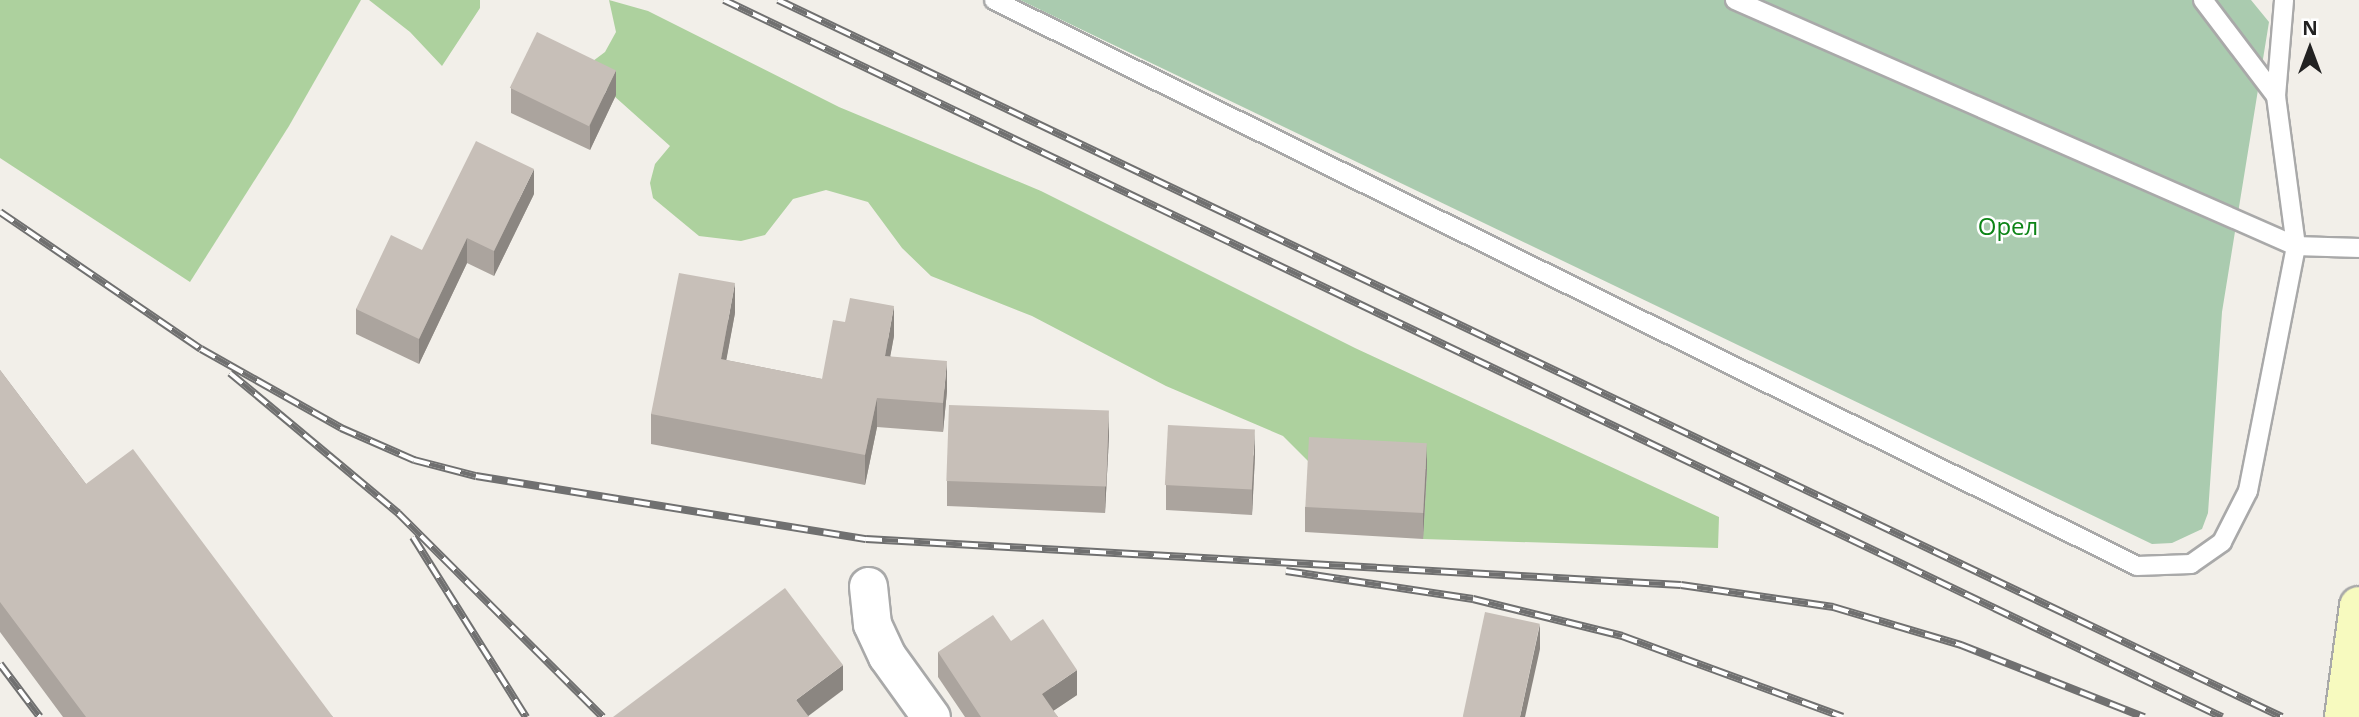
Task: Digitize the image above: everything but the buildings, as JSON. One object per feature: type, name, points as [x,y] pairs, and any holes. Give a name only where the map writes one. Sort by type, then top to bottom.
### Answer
[{"type":"main road","points":[[2344,717],[2359,606]]},
{"type":"street","points":[[868,586],[872,624],[887,656],[931,717]]},
{"type":"lane","points":[[994,0],[2137,566],[2191,564],[2222,542],[2248,491],[2296,246],[2276,96],[2284,3]]},
{"type":"lane","points":[[1735,0],[2296,246],[2359,248]]},
{"type":"lane","points":[[2203,0],[2276,96]]},
{"type":"green space","points":[[0,0],[361,0],[289,126],[190,282],[0,158]]},
{"type":"green space","points":[[369,0],[480,0],[480,8],[442,66],[410,32]]},
{"type":"green space","points":[[609,0],[648,11],[839,107],[1041,191],[1355,348],[1719,517],[1718,548],[1423,539],[1427,468],[1309,462],[1283,436],[1166,386],[1032,316],[931,276],[902,248],[868,202],[826,190],[793,199],[765,235],[741,241],[699,236],[653,198],[650,183],[655,164],[670,146],[604,87],[593,61],[605,52],[616,32]]},
{"type":"green space","name":"Орел","points":[[1020,0],[2251,0],[2269,22],[2222,312],[2208,513],[2202,529],[2172,543],[2152,544]]},
{"type":"railway","points":[[724,0],[2222,717]]},
{"type":"railway","points":[[778,0],[2282,717]]},
{"type":"railway","points":[[0,212],[201,349],[341,428],[414,460],[476,476],[866,539],[1681,585],[1833,607],[1961,645],[2144,717]]},
{"type":"railway","points":[[230,373],[398,513],[603,717]]},
{"type":"railway","points":[[413,537],[526,717]]},
{"type":"railway","points":[[1286,571],[1473,599],[1622,636],[1843,717]]},
{"type":"railway","points":[[0,664],[40,717]]}]
